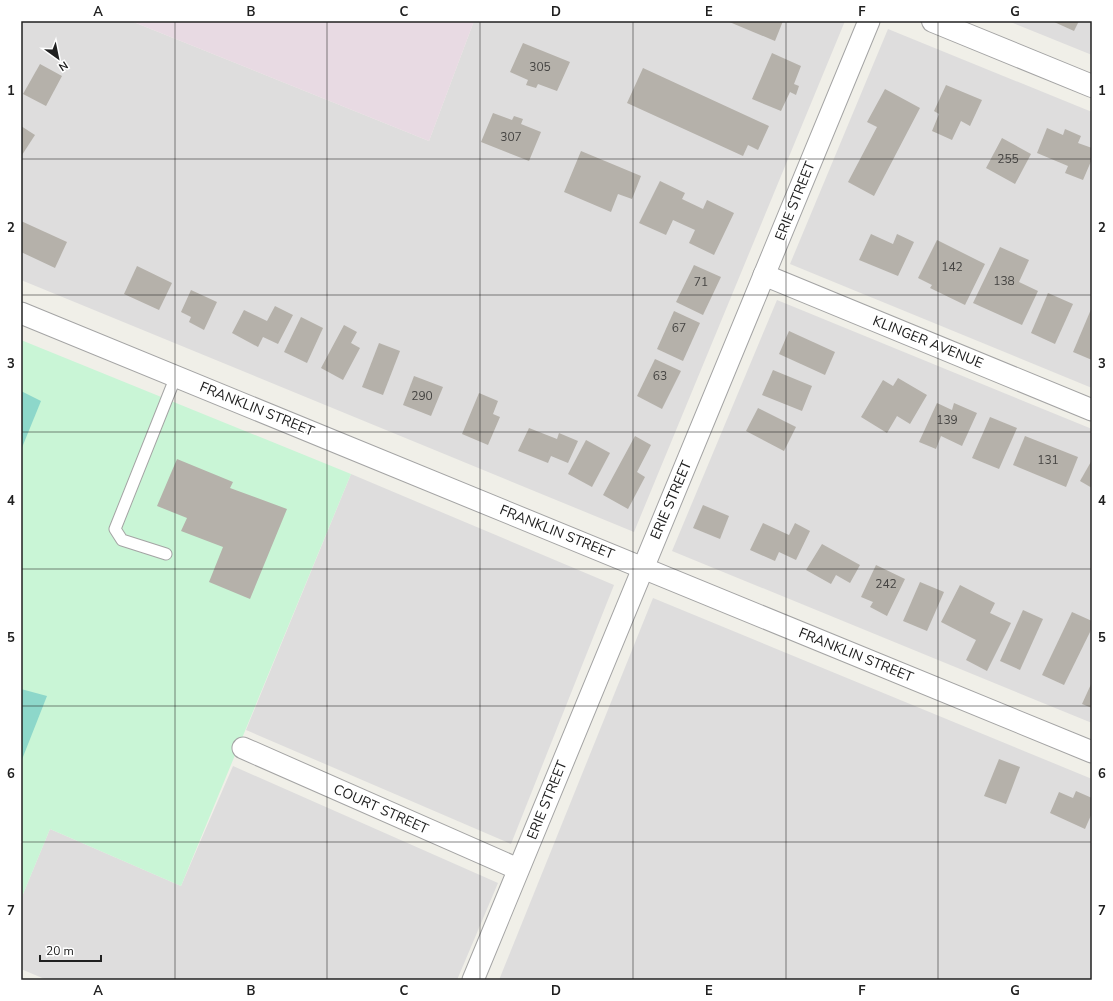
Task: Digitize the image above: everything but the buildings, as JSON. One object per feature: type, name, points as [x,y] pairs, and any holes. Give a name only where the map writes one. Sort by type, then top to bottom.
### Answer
[{"type":"street","name":"ERIE STREET","points":[[473,980],[869,21]]},
{"type":"street","points":[[933,21],[1092,86]]},
{"type":"street","name":"KLINGER AVENUE","points":[[764,275],[1092,410]]},
{"type":"street","name":"FRANKLIN STREET","points":[[21,313],[1092,752]]},
{"type":"street","name":"COURT STREET","points":[[243,748],[518,869]]},
{"type":"lane","points":[[166,554],[122,540],[115,529],[176,376]]},
{"type":"shaded area","points":[[21,21],[131,21],[429,141],[474,21],[845,21],[634,532],[21,280]]},
{"type":"shaded area","points":[[131,21],[474,21],[429,141]]},
{"type":"shaded area","points":[[1008,21],[1092,21],[1092,55]]},
{"type":"shaded area","points":[[888,29],[1092,112],[1092,388],[790,264]]},
{"type":"shaded area","points":[[777,300],[1092,429],[1092,723],[672,551]]},
{"type":"shaded area","points":[[21,391],[41,401],[21,450]]},
{"type":"shaded area","points":[[351,474],[614,585],[511,844],[246,730]]},
{"type":"shaded area","points":[[653,598],[1092,779],[1092,980],[499,980]]},
{"type":"shaded area","points":[[21,689],[47,696],[21,762]]},
{"type":"shaded area","points":[[233,766],[498,883],[457,980],[47,980],[21,969],[21,899],[50,829],[181,886]]},
{"type":"green space","points":[[21,340],[351,474],[181,886],[50,829],[21,899]]}]
